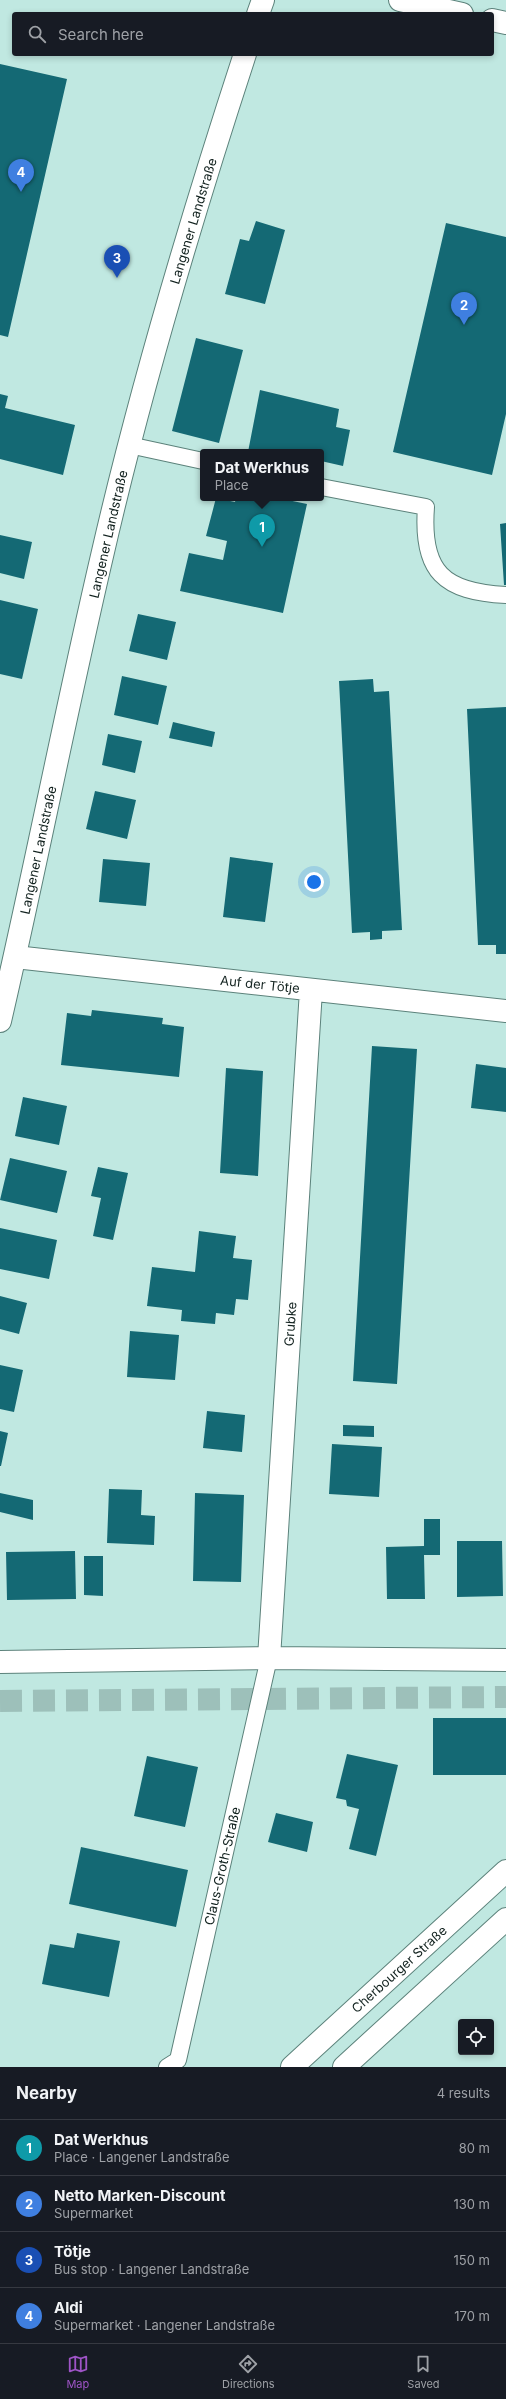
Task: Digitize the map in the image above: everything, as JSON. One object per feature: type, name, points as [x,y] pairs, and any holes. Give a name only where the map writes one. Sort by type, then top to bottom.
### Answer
[{"type":"street","points":[[259,12],[263,0]]},
{"type":"street","points":[[400,0],[453,12]]},
{"type":"street","points":[[494,20],[506,23]]},
{"type":"street","name":"Langener Landstraße","points":[[0,1021],[102,556],[129,445],[172,292],[244,56]]},
{"type":"street","name":"Auf der Tötje","points":[[15,957],[506,1011]]},
{"type":"street","name":"Grubke","points":[[269,1658],[311,990]]},
{"type":"street","points":[[0,1662],[269,1658],[506,1660]]},
{"type":"street","name":"Cherbourger Straße","points":[[292,2067],[506,1872]]},
{"type":"street","points":[[344,2067],[506,1919]]},
{"type":"lane","points":[[129,445],[200,460]]},
{"type":"lane","points":[[324,488],[426,508],[425,542],[438,573],[458,588],[479,594],[506,595]]},
{"type":"lane","name":"Claus-Groth-Straße","points":[[167,2067],[178,2060],[269,1658]]},
{"type":"building","points":[[0,64],[67,79],[8,337],[0,335]]},
{"type":"building","points":[[256,221],[285,230],[265,304],[225,294],[240,239],[249,241]]},
{"type":"building","points":[[446,223],[506,237],[506,414],[492,475],[393,452]]},
{"type":"building","points":[[196,338],[243,350],[219,443],[172,431]]},
{"type":"building","points":[[260,390],[339,409],[336,427],[350,430],[343,466],[324,462],[324,449],[249,449]]},
{"type":"building","points":[[0,394],[8,396],[5,408],[75,425],[63,475],[0,459]]},
{"type":"building","points":[[215,501],[292,501],[307,504],[283,613],[180,591],[189,553],[223,560],[227,541],[206,536]]},
{"type":"building","points":[[506,523],[506,585],[504,585],[500,524]]},
{"type":"building","points":[[0,535],[32,542],[24,579],[0,573]]},
{"type":"building","points":[[0,600],[38,609],[22,679],[0,674]]},
{"type":"building","points":[[138,614],[176,622],[167,660],[129,651]]},
{"type":"building","points":[[122,676],[167,686],[158,725],[114,715]]},
{"type":"building","points":[[373,679],[374,692],[389,691],[402,930],[382,931],[382,939],[370,940],[370,932],[352,933],[339,681]]},
{"type":"building","points":[[506,707],[506,954],[496,954],[496,945],[478,945],[467,709]]},
{"type":"building","points":[[173,722],[215,732],[212,747],[169,738]]},
{"type":"building","points":[[108,734],[142,741],[135,773],[102,765]]},
{"type":"building","points":[[95,791],[136,800],[127,839],[86,829]]},
{"type":"building","points":[[230,857],[273,863],[265,922],[223,917]]},
{"type":"building","points":[[103,859],[150,863],[146,906],[99,902]]},
{"type":"building","points":[[92,1010],[163,1018],[162,1024],[184,1027],[179,1077],[61,1065],[67,1013],[91,1016]]},
{"type":"building","points":[[372,1046],[417,1049],[397,1384],[353,1381]]},
{"type":"building","points":[[476,1064],[506,1068],[506,1112],[471,1108]]},
{"type":"building","points":[[226,1068],[263,1071],[258,1176],[220,1173]]},
{"type":"building","points":[[23,1097],[67,1106],[59,1145],[15,1136]]},
{"type":"building","points":[[10,1158],[67,1171],[57,1213],[0,1200]]},
{"type":"building","points":[[98,1167],[128,1173],[113,1240],[93,1236],[101,1198],[91,1196]]},
{"type":"building","points":[[0,1228],[57,1240],[49,1279],[0,1269]]},
{"type":"building","points":[[199,1231],[236,1236],[233,1258],[252,1260],[248,1300],[236,1299],[234,1315],[216,1313],[215,1324],[181,1321],[182,1310],[147,1306],[152,1267],[195,1272]]},
{"type":"building","points":[[0,1296],[27,1303],[19,1334],[0,1329]]},
{"type":"building","points":[[130,1331],[179,1335],[175,1380],[127,1377]]},
{"type":"building","points":[[0,1365],[23,1370],[14,1412],[0,1409]]},
{"type":"building","points":[[207,1411],[245,1415],[242,1452],[203,1448]]},
{"type":"building","points":[[343,1425],[374,1426],[374,1437],[343,1436]]},
{"type":"building","points":[[0,1431],[8,1433],[1,1466],[0,1466]]},
{"type":"building","points":[[332,1444],[382,1447],[379,1497],[329,1494]]},
{"type":"building","points":[[109,1489],[142,1490],[141,1515],[155,1516],[154,1545],[107,1543]]},
{"type":"building","points":[[0,1493],[33,1500],[33,1520],[0,1512]]},
{"type":"building","points":[[195,1493],[244,1495],[241,1582],[193,1581]]},
{"type":"building","points":[[424,1519],[440,1519],[440,1555],[424,1555],[425,1599],[387,1599],[386,1547],[424,1546]]},
{"type":"building","points":[[457,1541],[502,1541],[503,1596],[457,1597]]},
{"type":"building","points":[[75,1551],[76,1599],[7,1600],[6,1552]]},
{"type":"building","points":[[84,1556],[103,1556],[103,1596],[84,1595]]},
{"type":"building","points":[[433,1718],[506,1718],[506,1775],[433,1775]]},
{"type":"building","points":[[347,1754],[398,1765],[376,1856],[349,1849],[359,1809],[347,1806],[346,1800],[336,1798]]},
{"type":"building","points":[[147,1756],[198,1767],[185,1827],[134,1816]]},
{"type":"building","points":[[276,1813],[313,1822],[307,1852],[268,1842]]},
{"type":"building","points":[[81,1847],[188,1870],[176,1927],[69,1904]]},
{"type":"building","points":[[77,1933],[120,1941],[109,1997],[42,1984],[50,1944],[74,1948]]},
{"type":"tunnel","points":[[0,1701],[506,1697]]},
{"type":"place","name":"Aldi","points":[[21,192]]},
{"type":"place","name":"Tötje","points":[[117,278]]},
{"type":"place","name":"Netto Marken-Discount","points":[[464,325]]},
{"type":"place","name":"Dat Werkhus","points":[[262,547]]}]
